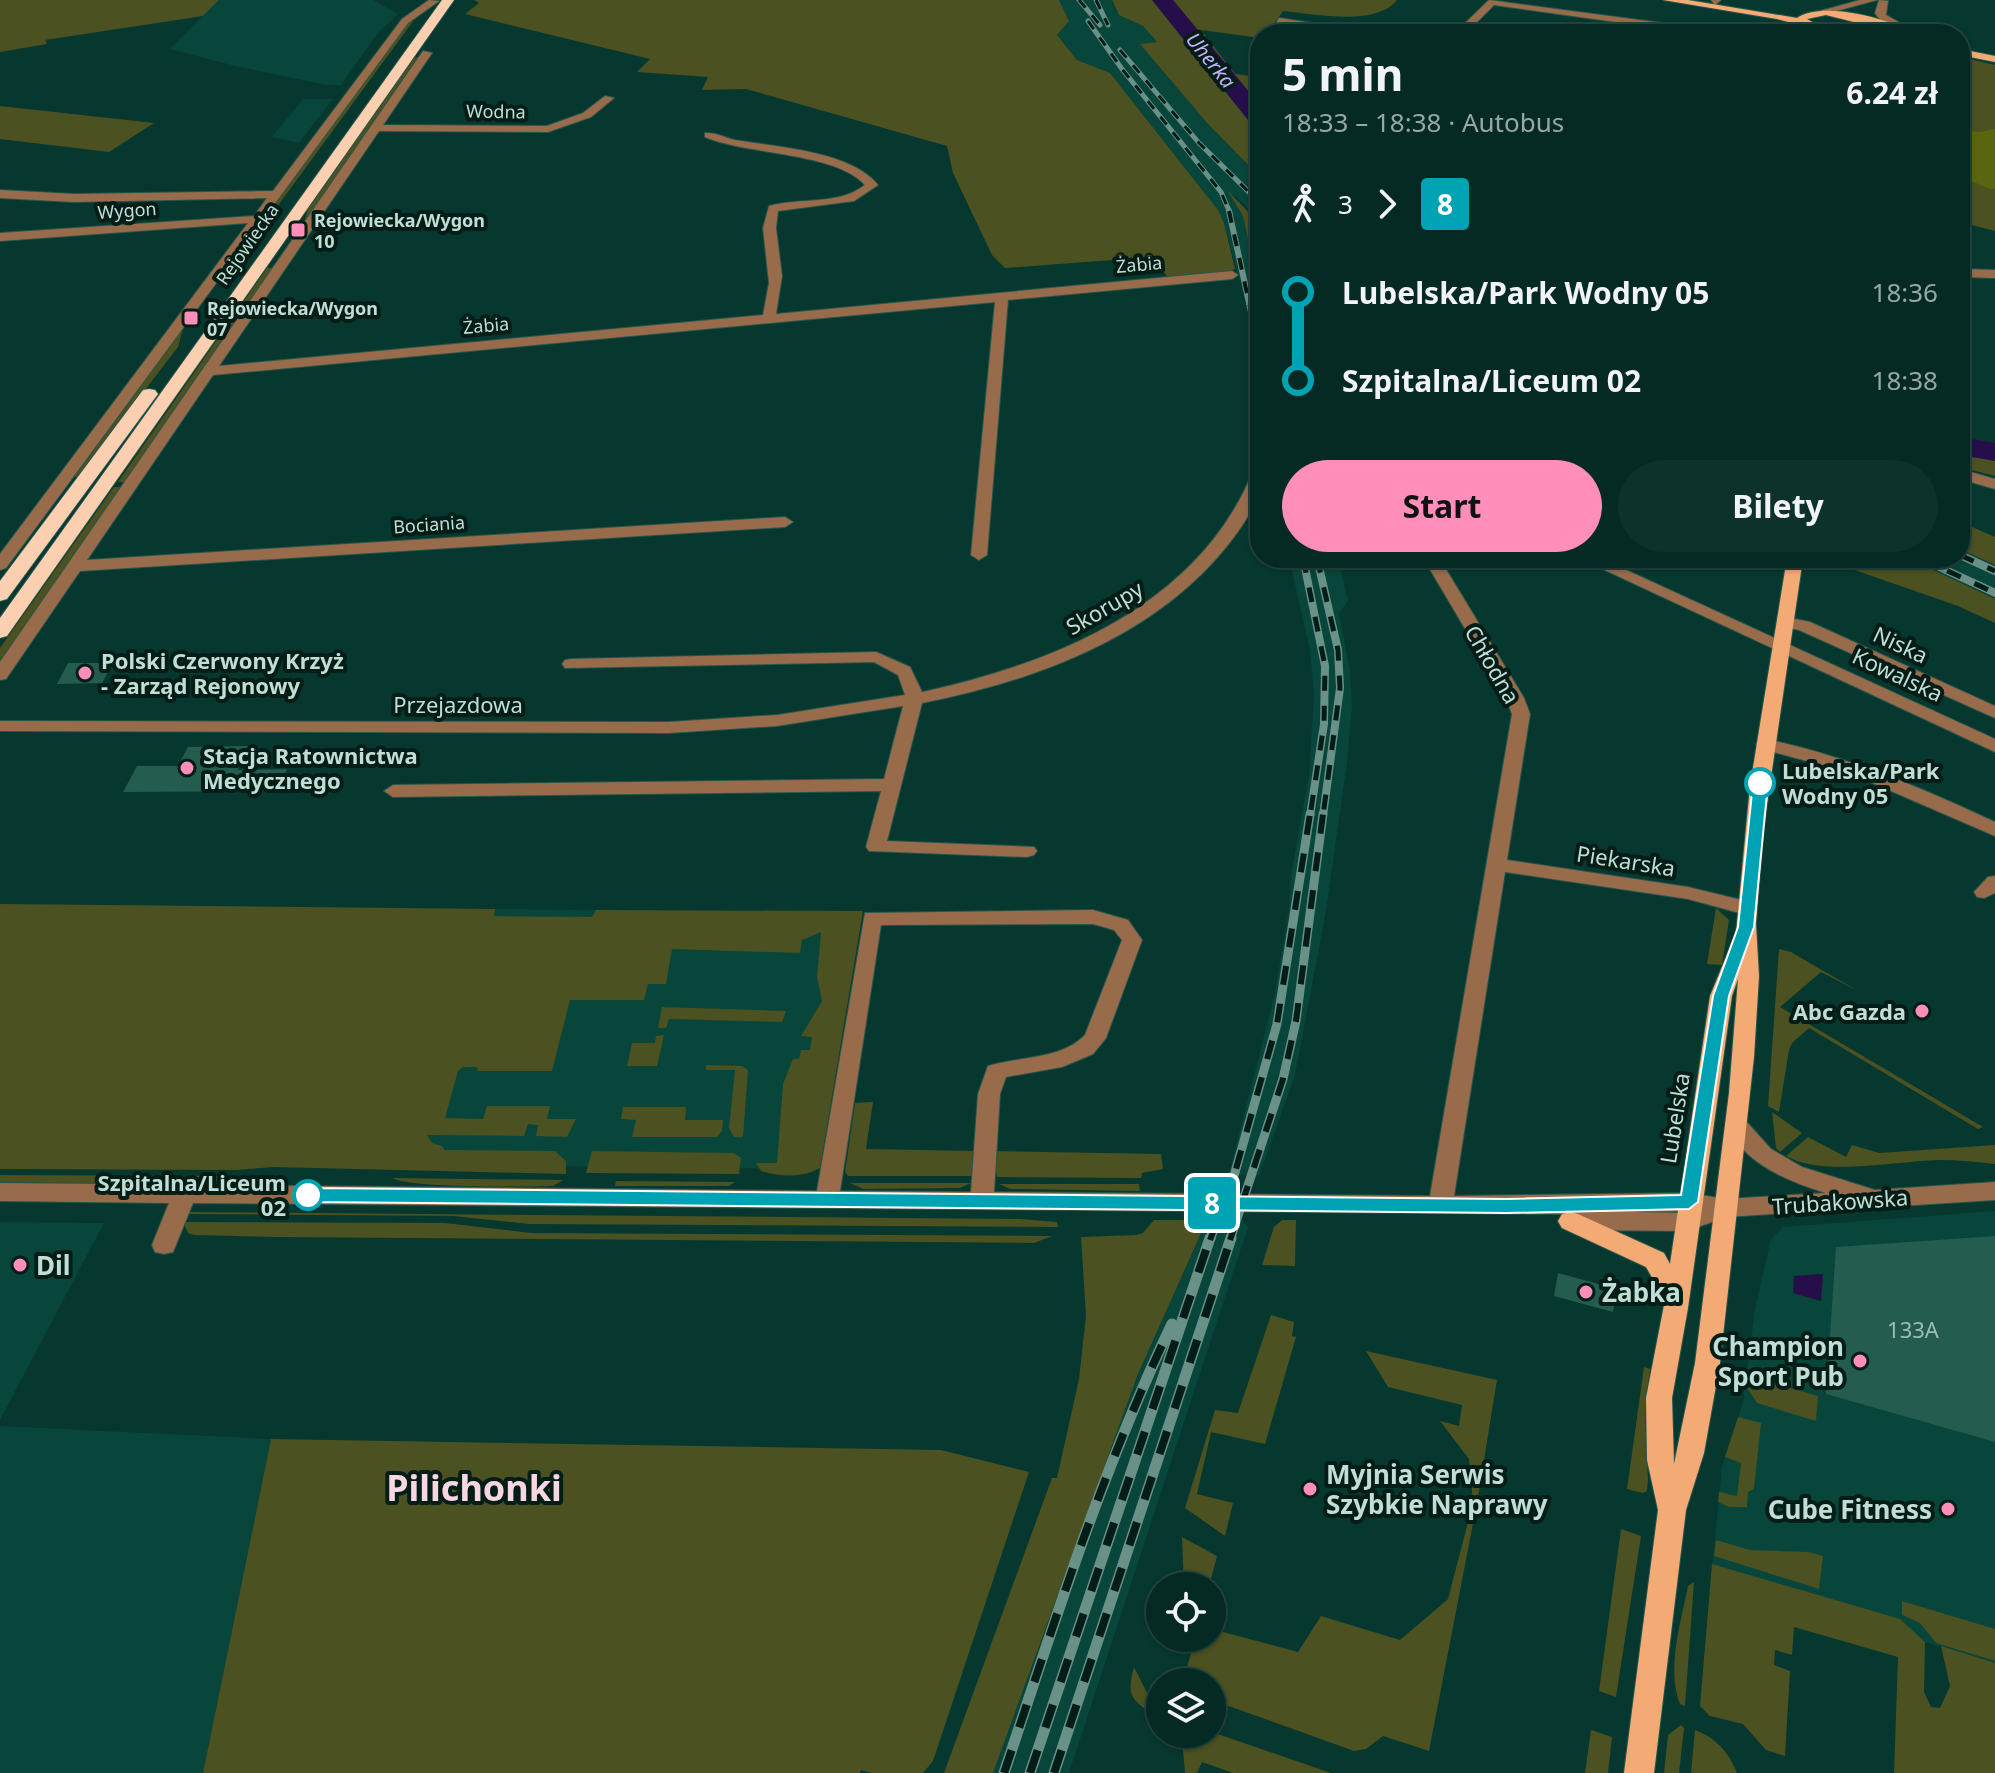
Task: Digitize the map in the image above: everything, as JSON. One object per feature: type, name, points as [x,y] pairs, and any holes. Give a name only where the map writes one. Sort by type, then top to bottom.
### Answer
[{"type":"highway","name":"Rejowiecka","points":[[0,632],[419,53],[439,0]]},
{"type":"highway","name":"Rejowiecka","points":[[0,595],[439,0]]},
{"type":"main road","points":[[1668,0],[1790,24]]},
{"type":"main road","points":[[1696,0],[1848,14],[1867,24]]},
{"type":"main road","points":[[1805,24],[1804,16],[1822,12]]},
{"type":"main road","points":[[1970,47],[1995,52]]},
{"type":"main road","points":[[1970,54],[1995,59]]},
{"type":"main road","name":"Lubelska","points":[[1639,1773],[1672,1510],[1683,1485],[1696,1425],[1713,1318],[1736,1125],[1748,984],[1747,917],[1765,744],[1793,568]]},
{"type":"main road","name":"Lubelska","points":[[1672,1510],[1660,1460],[1659,1398],[1721,996],[1747,917]]},
{"type":"main road","points":[[1570,1221],[1655,1260],[1676,1297]]},
{"type":"street","points":[[0,565],[405,21],[439,0]]},
{"type":"street","points":[[1822,12],[1867,0]]},
{"type":"street","points":[[1869,24],[1869,11],[1884,0]]},
{"type":"street","points":[[1884,0],[1880,13],[1895,24]]},
{"type":"street","points":[[1469,24],[1492,2],[1651,24]]},
{"type":"street","points":[[1279,21],[1299,24]]},
{"type":"street","points":[[0,675],[375,128],[419,53]]},
{"type":"street","name":"Wodna","points":[[375,128],[548,129],[587,115],[609,98]]},
{"type":"street","points":[[709,135],[726,142],[837,163],[859,171],[872,185],[866,192],[835,201],[773,209],[768,225],[775,258],[776,294],[768,319]]},
{"type":"street","points":[[0,194],[74,198],[276,194]]},
{"type":"street","name":"Wygon","points":[[0,237],[257,219]]},
{"type":"street","points":[[1970,273],[1995,274]]},
{"type":"street","name":"Żabia","points":[[208,371],[1232,275]]},
{"type":"street","points":[[979,555],[1002,297]]},
{"type":"street","points":[[1970,477],[1995,484]]},
{"type":"street","name":"Skorupy","points":[[914,699],[978,687],[1040,665],[1130,622],[1195,572],[1220,548],[1250,501]]},
{"type":"street","name":"Bociania","points":[[76,566],[785,522]]},
{"type":"street","name":"Chłodna","points":[[1437,568],[1515,698],[1521,714],[1442,1196]]},
{"type":"street","name":"Kowalska","points":[[1609,568],[1995,746]]},
{"type":"street","name":"Niska","points":[[1785,622],[1804,626],[1995,713]]},
{"type":"street","points":[[571,664],[876,657],[900,667],[912,679],[914,699],[876,847],[1027,851]]},
{"type":"street","name":"Przejazdowa","points":[[0,726],[270,730],[688,727],[781,720],[914,699]]},
{"type":"street","points":[[1765,744],[1863,771],[1995,830]]},
{"type":"street","points":[[393,791],[890,785]]},
{"type":"street","name":"Piekarska","points":[[1497,865],[1688,893],[1747,917]]},
{"type":"street","points":[[827,1200],[872,918],[1093,917],[1121,925],[1132,940],[1095,1038],[1086,1051],[1064,1060],[1016,1064],[996,1072],[989,1094],[982,1201]]},
{"type":"street","points":[[1736,1125],[1764,1157],[1796,1176],[1882,1199]]},
{"type":"street","name":"Trubakowska","points":[[1688,1212],[1995,1191]]},
{"type":"street","points":[[0,1192],[982,1201],[1442,1196],[1507,1206],[1570,1221],[1688,1212]]},
{"type":"street","points":[[164,1245],[184,1195]]},
{"type":"street","points":[[1507,1206],[1688,1212]]},
{"type":"shaded area","points":[[0,0],[219,0],[203,16],[45,40],[47,44],[0,52]]},
{"type":"shaded area","points":[[219,0],[373,0],[398,14],[377,34],[341,85],[327,85],[170,49]]},
{"type":"shaded area","points":[[474,0],[1059,0],[1069,21],[1057,35],[1077,60],[1110,73],[1218,210],[1235,269],[1224,274],[1169,279],[1153,257],[1005,268],[992,255],[953,173],[947,146],[746,89],[702,90],[708,77],[637,72],[650,59],[465,14],[479,3]]},
{"type":"shaded area","points":[[1059,0],[1111,0],[1119,15],[1143,26],[1158,43],[1141,45],[1207,123],[1250,167],[1250,212],[1229,193],[1243,216],[1250,249],[1250,326],[1218,210],[1110,73],[1077,60],[1057,35],[1068,21]]},
{"type":"shaded area","points":[[1112,0],[1397,0],[1374,14],[1360,16],[1283,11],[1275,22],[1288,24],[1250,24],[1250,37],[1201,30],[1235,74],[1250,76],[1250,167],[1207,123],[1140,44],[1157,42],[1143,26],[1119,15]]},
{"type":"shaded area","points":[[419,13],[238,260],[232,260],[406,22]]},
{"type":"shaded area","points":[[421,56],[304,223],[308,208],[414,58]]},
{"type":"shaded area","points":[[1970,59],[1995,65],[1995,231],[1970,225]]},
{"type":"shaded area","points":[[303,99],[333,99],[299,143],[272,137]]},
{"type":"shaded area","points":[[0,106],[154,123],[109,152],[0,139]]},
{"type":"shaded area","points":[[1227,190],[1250,214],[1250,249],[1243,216]]},
{"type":"shaded area","points":[[267,268],[274,268],[127,482],[118,482]]},
{"type":"shaded area","points":[[183,329],[178,347],[78,477],[70,477]]},
{"type":"shaded area","points":[[1970,445],[1995,449],[1995,476],[1970,470]]},
{"type":"shaded area","points":[[114,487],[124,487],[0,667],[0,648]]},
{"type":"shaded area","points":[[1970,526],[1995,537],[1995,565],[1970,554]]},
{"type":"shaded area","points":[[1970,554],[1995,565],[1995,599],[1929,568],[1970,568]]},
{"type":"shaded area","points":[[1291,568],[1340,568],[1348,601],[1339,613],[1350,671],[1352,706],[1326,911],[1295,1075],[1259,1176],[1229,1174],[1275,993],[1289,909],[1291,874],[1309,775],[1314,695],[1310,650]]},
{"type":"shaded area","points":[[1849,568],[1929,568],[1995,599],[1995,623],[1958,606]]},
{"type":"shaded area","points":[[0,904],[851,913],[807,1169],[0,1160]]},
{"type":"shaded area","points":[[0,904],[495,909],[494,916],[592,917],[596,910],[863,911],[820,1168],[806,1174],[783,1175],[761,1171],[756,1163],[777,1163],[783,1084],[793,1059],[799,1059],[801,1050],[810,1050],[812,1037],[801,1036],[822,1001],[817,977],[821,932],[802,940],[800,953],[672,949],[666,984],[648,984],[644,1000],[570,1000],[552,1071],[477,1071],[478,1067],[463,1067],[458,1071],[445,1118],[483,1119],[487,1106],[550,1106],[547,1119],[576,1119],[567,1137],[536,1136],[538,1125],[528,1124],[524,1136],[427,1135],[432,1143],[445,1150],[555,1151],[566,1161],[566,1174],[273,1167],[236,1170],[0,1169]]},
{"type":"shaded area","points":[[1716,908],[1729,920],[1722,965],[1707,964]]},
{"type":"shaded area","points":[[1779,949],[1791,952],[1858,991],[1821,972],[1780,1007],[1983,1127],[1978,1129],[1809,1028],[1792,1043],[1789,1050],[1779,1112],[1768,1106]]},
{"type":"shaded area","points":[[662,1007],[786,1011],[782,1022],[669,1019],[666,1028],[658,1028]]},
{"type":"shaded area","points":[[664,1035],[657,1066],[627,1066],[632,1043],[655,1043],[656,1036]]},
{"type":"shaded area","points":[[706,1065],[742,1066],[748,1070],[743,1137],[734,1137],[729,1128],[735,1070],[706,1070]]},
{"type":"shaded area","points":[[873,1102],[866,1149],[976,1151],[976,1176],[848,1176],[845,1172],[855,1103]]},
{"type":"shaded area","points":[[623,1107],[686,1107],[685,1120],[723,1120],[722,1131],[717,1137],[632,1137],[636,1120],[621,1119]]},
{"type":"shaded area","points":[[1772,1112],[1802,1133],[1780,1152],[1776,1148]]},
{"type":"shaded area","points":[[1808,1137],[1846,1157],[1852,1145],[1879,1153],[1995,1145],[1995,1164],[1939,1160],[1839,1167],[1819,1166],[1786,1156]]},
{"type":"shaded area","points":[[592,1151],[734,1153],[741,1158],[739,1174],[586,1173]]},
{"type":"shaded area","points":[[992,1151],[1161,1154],[1163,1169],[1142,1173],[1141,1178],[997,1177]]},
{"type":"shaded area","points":[[0,1175],[232,1176],[232,1179],[174,1185],[116,1185],[0,1182]]},
{"type":"shaded area","points":[[393,1178],[563,1180],[553,1186],[495,1187],[420,1184]]},
{"type":"shaded area","points":[[616,1181],[735,1182],[729,1186],[615,1186]]},
{"type":"shaded area","points":[[850,1183],[971,1183],[960,1188],[863,1189]]},
{"type":"shaded area","points":[[999,1184],[1139,1184],[1140,1191],[1010,1189]]},
{"type":"shaded area","points":[[1995,1211],[1995,1663],[1711,1578],[1722,1467],[1743,1403],[1755,1309],[1771,1239],[1783,1227]]},
{"type":"shaded area","points":[[190,1212],[1020,1219],[1057,1222],[1058,1227],[530,1224],[453,1216]]},
{"type":"shaded area","points":[[1154,1220],[1207,1220],[1138,1374],[993,1773],[944,1773],[1052,1478],[1057,1478],[1079,1379],[1086,1316],[1081,1237],[1136,1235],[1143,1233]]},
{"type":"shaded area","points":[[1207,1220],[1242,1220],[1248,1227],[1069,1773],[993,1773],[1138,1374]]},
{"type":"shaded area","points":[[1282,1220],[1296,1220],[1295,1266],[1262,1265],[1274,1227]]},
{"type":"shaded area","points":[[0,1222],[104,1223],[0,1420]]},
{"type":"shaded area","points":[[183,1222],[445,1223],[531,1233],[1052,1236],[1034,1243],[274,1237],[194,1235],[188,1233]]},
{"type":"shaded area","points":[[1823,1274],[1821,1301],[1793,1293],[1794,1276]]},
{"type":"shaded area","points":[[1271,1315],[1294,1322],[1292,1336],[1296,1337],[1265,1444],[1211,1432],[1197,1494],[1233,1503],[1225,1536],[1185,1508],[1215,1410],[1238,1413]]},
{"type":"shaded area","points":[[1366,1351],[1497,1380],[1477,1503],[1429,1751],[1383,1736],[1366,1749],[1354,1751],[1226,1705],[1226,1668],[1187,1668],[1191,1652],[1226,1652],[1226,1633],[1298,1652],[1321,1616],[1400,1640],[1448,1599],[1473,1503],[1469,1459],[1440,1421],[1459,1426],[1462,1405],[1388,1387]]},
{"type":"shaded area","points":[[1644,1367],[1650,1369],[1645,1409],[1648,1480],[1647,1491],[1643,1493],[1627,1489]]},
{"type":"shaded area","points":[[1749,1376],[1818,1396],[1816,1421],[1757,1403],[1748,1389]]},
{"type":"shaded area","points":[[1738,1417],[1761,1423],[1754,1489],[1748,1492],[1747,1507],[1729,1507],[1718,1502],[1719,1492],[1737,1496],[1741,1463],[1725,1457]]},
{"type":"shaded area","points":[[0,1426],[271,1439],[203,1773],[0,1773]]},
{"type":"shaded area","points":[[271,1439],[941,1450],[1029,1472],[933,1761],[923,1773],[872,1773],[861,1770],[860,1773],[203,1773]]},
{"type":"shaded area","points":[[1621,1529],[1641,1536],[1616,1697],[1599,1691]]},
{"type":"shaded area","points":[[1182,1537],[1217,1556],[1213,1572],[1183,1572]]},
{"type":"shaded area","points":[[1716,1540],[1750,1550],[1809,1552],[1823,1556],[1819,1589],[1714,1556]]},
{"type":"shaded area","points":[[1712,1564],[1900,1619],[1925,1642],[1924,1692],[1931,1707],[1940,1708],[1950,1686],[1941,1646],[1995,1663],[1995,1773],[1894,1773],[1898,1657],[1794,1627],[1792,1655],[1775,1650],[1774,1665],[1790,1671],[1785,1756],[1766,1750],[1743,1724],[1710,1716],[1700,1706]]},
{"type":"shaded area","points":[[1694,1582],[1685,1706],[1680,1704],[1676,1690],[1675,1661],[1688,1586]]},
{"type":"shaded area","points":[[1902,1601],[1995,1629],[1995,1661],[1936,1643],[1920,1623],[1902,1615]]},
{"type":"shaded area","points":[[1134,1667],[1146,1691],[1146,1709],[1132,1694]]},
{"type":"shaded area","points":[[1681,1725],[1684,1728],[1679,1773],[1664,1773],[1668,1735]]},
{"type":"shaded area","points":[[1591,1730],[1612,1737],[1608,1773],[1585,1773]]},
{"type":"shaded area","points":[[1695,1730],[1720,1746],[1737,1773],[1691,1773]]},
{"type":"shaded area","points":[[1226,1737],[1331,1773],[1233,1773],[1202,1762],[1197,1773],[1185,1773],[1183,1749],[1226,1748]]},
{"type":"green space","points":[[1995,129],[1995,188],[1992,190],[1970,180],[1970,131]]},
{"type":"building","name":"Polski Czerwony Krzyż - Zarząd Rejonowy","points":[[68,663],[113,663],[102,683],[57,684]]},
{"type":"building","name":"Stacja Ratownictwa Medycznego","points":[[249,746],[238,770],[287,769],[278,791],[123,792],[137,766],[178,766],[188,747]]},
{"type":"building","points":[[1995,1236],[1995,1442],[1826,1394],[1836,1247]]},
{"type":"building","name":"Żabka","points":[[1558,1273],[1617,1289],[1613,1312],[1554,1296]]},
{"type":"waterway","name":"Uherka","points":[[1162,0],[1250,108]]},
{"type":"waterway","name":"Uherka","points":[[1970,448],[1995,452]]},
{"type":"railway","points":[[1079,0],[1100,25]]},
{"type":"railway","points":[[1096,0],[1108,25]]},
{"type":"railway","points":[[1088,21],[1122,69],[1221,192],[1230,213]]},
{"type":"railway","points":[[1120,50],[1199,143],[1250,193]]},
{"type":"railway","points":[[1229,211],[1250,307]]},
{"type":"railway","points":[[1970,560],[1995,571]]},
{"type":"railway","points":[[1305,568],[1325,666],[1324,724],[1310,816]]},
{"type":"railway","points":[[1319,568],[1338,650],[1340,688],[1323,816]]},
{"type":"railway","points":[[1941,568],[1995,593]]},
{"type":"railway","points":[[1210,1240],[1232,1183],[1277,1024],[1310,814]]},
{"type":"railway","points":[[1230,1240],[1283,1079],[1296,1021],[1323,814]]},
{"type":"railway","points":[[1030,1773],[1210,1238]]},
{"type":"railway","points":[[1054,1773],[1231,1238]]},
{"type":"railway","points":[[1004,1773],[1102,1490],[1123,1434],[1172,1324]]},
{"type":"bus line","name":"8","points":[[308,1195],[1507,1206],[1689,1202],[1721,996],[1746,927],[1760,783]]},
{"type":"place","name":"Rejowiecka/Wygon 10","points":[[298,230]]},
{"type":"place","name":"Rejowiecka/Wygon 07","points":[[191,318]]},
{"type":"place","name":"Polski Czerwony Krzyż - Zarząd Rejonowy","points":[[85,673]]},
{"type":"place","name":"Stacja Ratownictwa Medycznego","points":[[187,768]]},
{"type":"place","name":"Lubelska/Park Wodny 05","points":[[1760,783]]},
{"type":"place","name":"Abc Gazda","points":[[1922,1011]]},
{"type":"place","name":"Szpitalna/Liceum 02","points":[[308,1195]]},
{"type":"place","name":"Dil","points":[[20,1265]]},
{"type":"place","name":"Żabka","points":[[1586,1292]]},
{"type":"place","name":"Champion Sport Pub","points":[[1860,1361]]},
{"type":"place","name":"Myjnia Serwis Szybkie Naprawy","points":[[1310,1489]]},
{"type":"place","name":"Cube Fitness","points":[[1948,1509]]},
{"type":"district","name":"Pilichonki","points":[[474,1487]]}]
